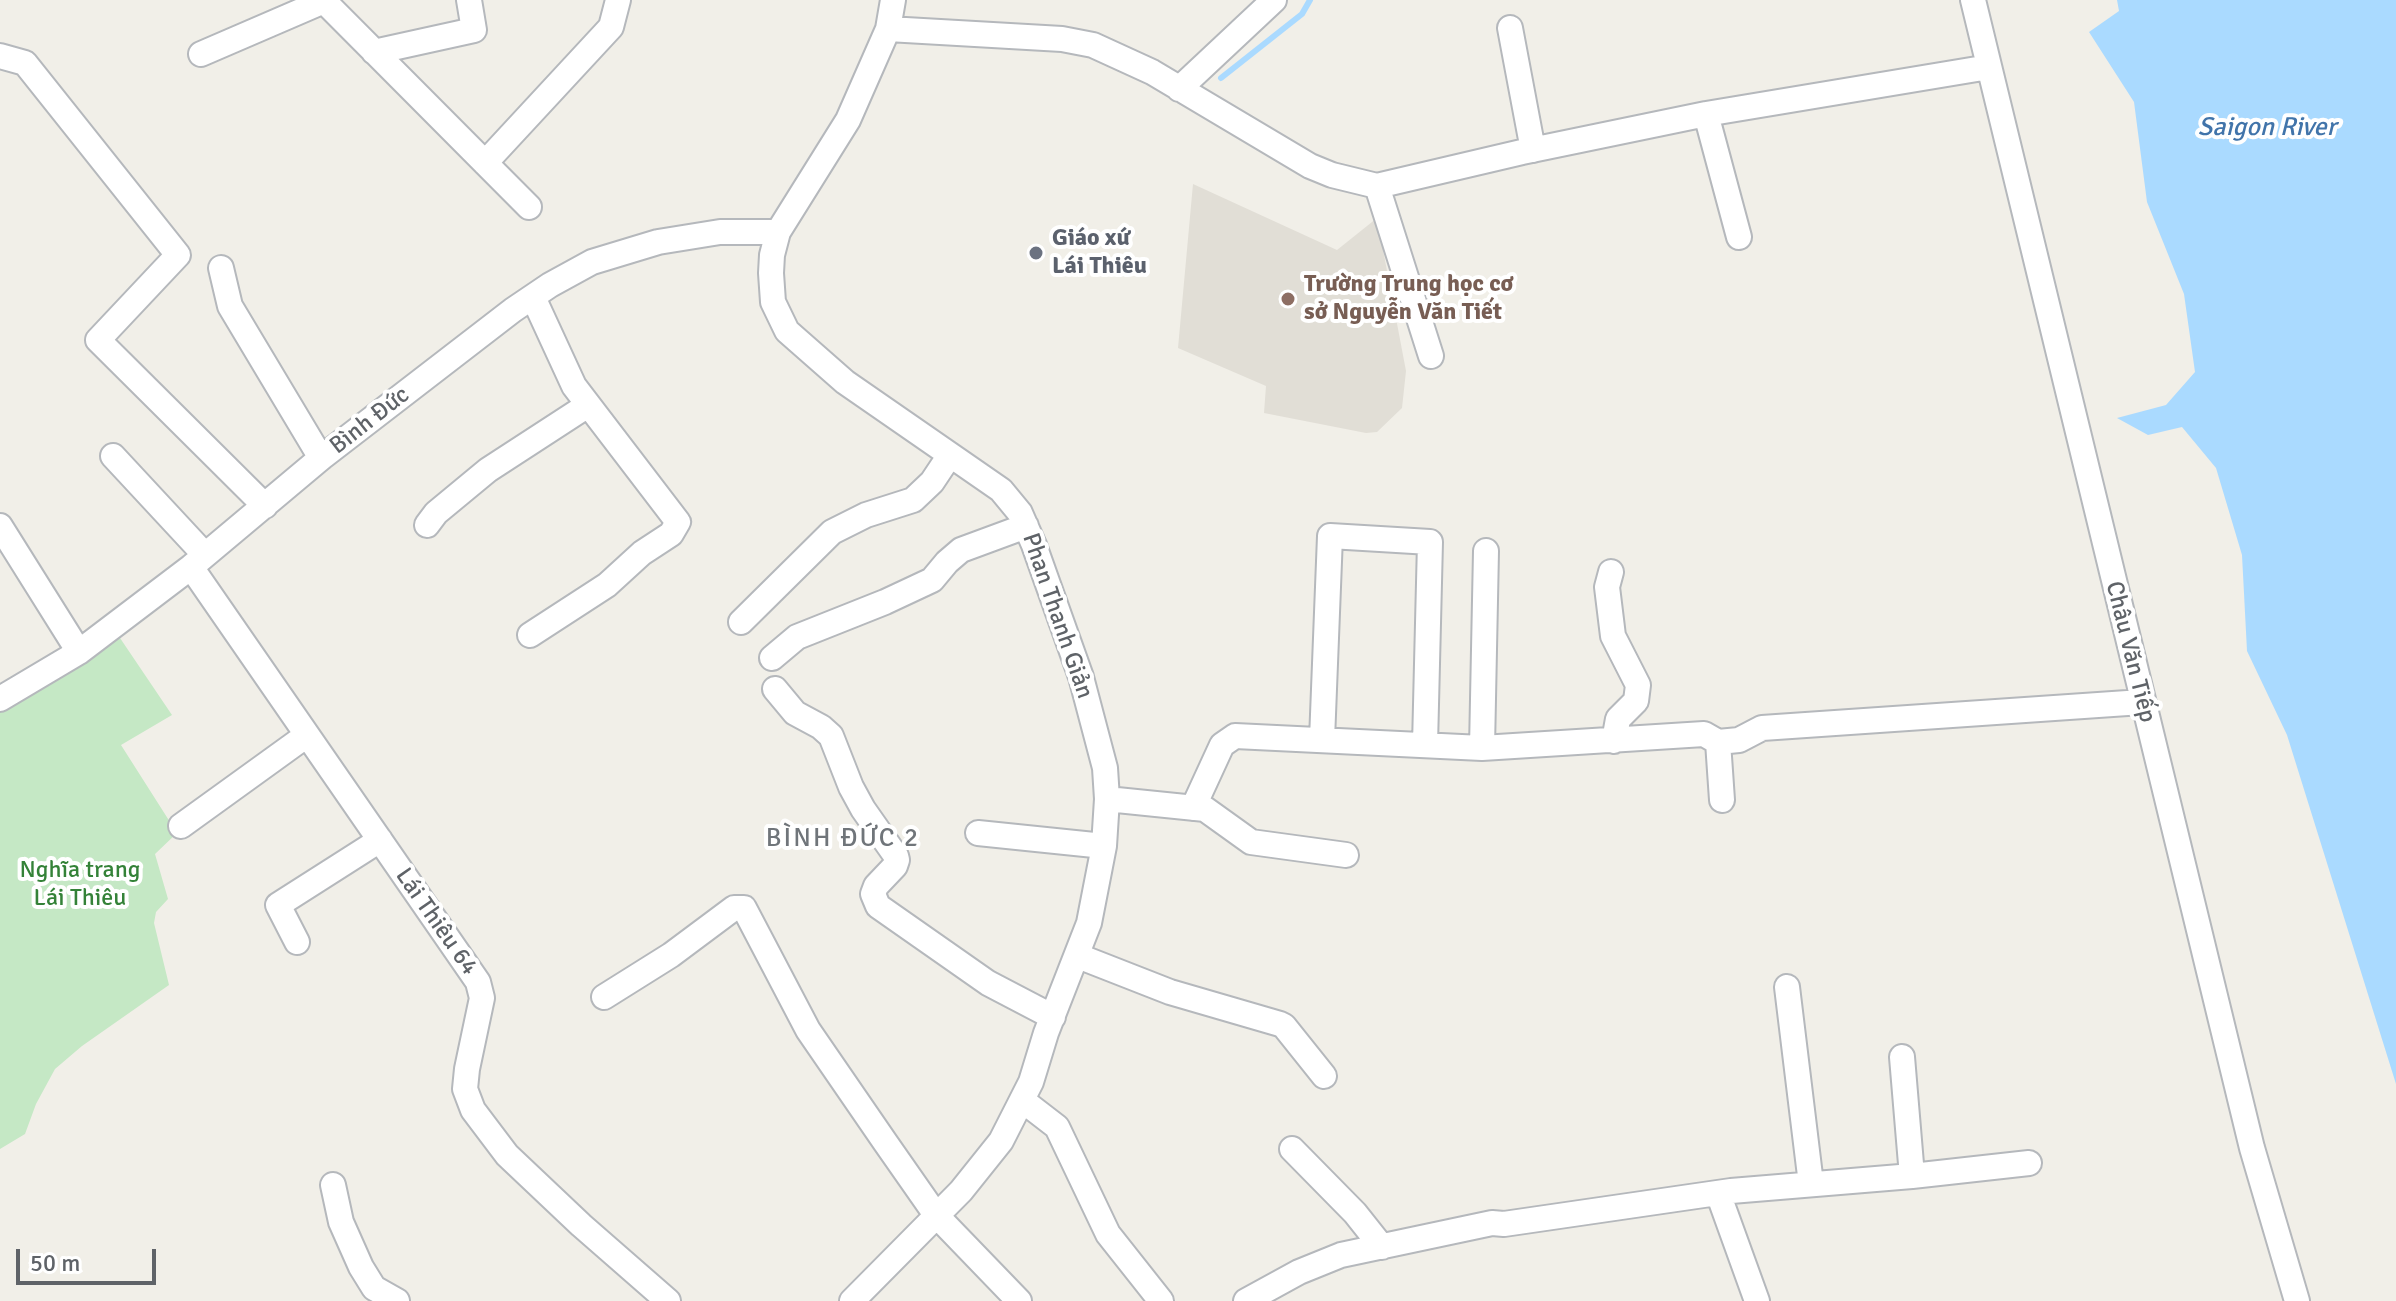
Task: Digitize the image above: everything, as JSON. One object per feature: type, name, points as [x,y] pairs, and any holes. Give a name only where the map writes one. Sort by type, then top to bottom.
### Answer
[{"type":"street","points":[[374,52],[474,30],[469,0]]},
{"type":"street","points":[[485,163],[611,27],[618,0]]},
{"type":"street","name":"Phan Thanh Giản","points":[[852,1301],[961,1191],[1001,1141],[1022,1100],[1089,923],[1104,846],[1107,799],[1105,768],[1081,677],[1020,513],[1001,490],[845,382],[787,331],[773,302],[772,255],[778,232],[848,120],[888,29],[893,0]]},
{"type":"street","points":[[1179,89],[1274,0]]},
{"type":"street","name":"Châu Văn Tiếp","points":[[1973,0],[2252,1148],[2297,1301]]},
{"type":"street","points":[[201,54],[324,1],[529,207]]},
{"type":"street","points":[[1510,28],[1533,150]]},
{"type":"street","points":[[888,29],[1062,39],[1093,45],[1152,72],[1310,166],[1340,178],[1377,186],[1706,114],[1989,67]]},
{"type":"street","points":[[0,56],[25,63],[178,255],[98,340],[265,506]]},
{"type":"street","points":[[1706,114],[1739,237]]},
{"type":"street","points":[[1377,186],[1431,356]]},
{"type":"street","name":"Bình Đức","points":[[0,699],[79,652],[198,561],[321,458],[533,297],[592,262],[658,242],[720,232],[778,232]]},
{"type":"street","points":[[221,268],[230,306],[321,458]]},
{"type":"street","points":[[530,635],[607,585],[642,553],[671,534],[678,522],[574,386],[533,297]]},
{"type":"street","points":[[427,525],[436,513],[488,470],[588,405]]},
{"type":"street","points":[[741,622],[832,532],[866,515],[913,500],[932,482],[950,455]]},
{"type":"street","name":"Lái Thiêu 64","points":[[113,456],[198,561],[307,735],[478,982],[482,998],[465,1089],[473,1110],[507,1155],[668,1301]]},
{"type":"street","points":[[0,526],[79,652]]},
{"type":"street","points":[[772,658],[797,637],[932,580],[961,550],[1026,526]]},
{"type":"street","points":[[1322,740],[1330,536],[1430,542],[1425,745]]},
{"type":"street","points":[[1482,748],[1486,551]]},
{"type":"street","points":[[1611,572],[1607,587],[1613,636],[1638,685],[1636,701],[1618,719],[1614,741]]},
{"type":"street","points":[[775,689],[795,713],[831,736],[851,787],[874,827],[896,856],[895,866],[876,886],[873,894],[878,906],[988,983],[1053,1017]]},
{"type":"street","points":[[1193,808],[1222,745],[1235,736],[1482,748],[1704,734],[1718,742],[1739,740],[1762,728],[2142,702]]},
{"type":"street","points":[[181,826],[307,735]]},
{"type":"street","points":[[1718,742],[1722,800]]},
{"type":"street","points":[[1107,799],[1205,809],[1251,842],[1346,855]]},
{"type":"street","points":[[978,833],[1104,846]]},
{"type":"street","points":[[297,942],[278,905],[380,840]]},
{"type":"street","points":[[604,997],[671,955],[734,908],[744,908],[808,1030],[936,1215],[1019,1301]]},
{"type":"street","points":[[1078,956],[1170,992],[1280,1024],[1324,1076]]},
{"type":"street","points":[[1787,987],[1811,1184]]},
{"type":"street","points":[[1902,1057],[1912,1176]]},
{"type":"street","points":[[1022,1100],[1057,1127],[1108,1234],[1161,1301]]},
{"type":"street","points":[[1292,1149],[1355,1213],[1382,1247]]},
{"type":"street","points":[[1246,1301],[1299,1272],[1341,1255],[1492,1223],[1504,1224],[1718,1193],[2029,1163]]},
{"type":"street","points":[[333,1185],[341,1222],[361,1267],[374,1288],[397,1301]]},
{"type":"street","points":[[1718,1193],[1757,1301]]},
{"type":"shaded area","name":"Trường Trung học cơ sở Nguyễn Văn Tiết","points":[[1193,184],[1337,250],[1377,218],[1406,371],[1402,408],[1377,432],[1366,433],[1264,413],[1266,386],[1178,348]]},
{"type":"green space","name":"Nghĩa trang Lái Thiêu","points":[[120,638],[172,715],[121,745],[177,833],[155,854],[168,899],[156,912],[154,923],[169,985],[82,1046],[55,1069],[36,1104],[25,1134],[0,1149],[0,712]]},
{"type":"water","name":"Saigon River","points":[[2117,0],[2396,0],[2396,1084],[2287,735],[2247,651],[2242,555],[2216,468],[2182,427],[2148,435],[2117,418],[2166,405],[2195,372],[2184,294],[2147,202],[2134,102],[2089,32],[2119,11]]},
{"type":"waterway","points":[[1221,78],[1302,14],[1310,0]]},
{"type":"place","name":"Giáo xứ Lái Thiêu","points":[[1036,253]]},
{"type":"place","name":"Trường Trung học cơ sở Nguyễn Văn Tiết","points":[[1288,299]]},
{"type":"district","name":"BÌNH ĐỨC 2","points":[[843,839]]}]
